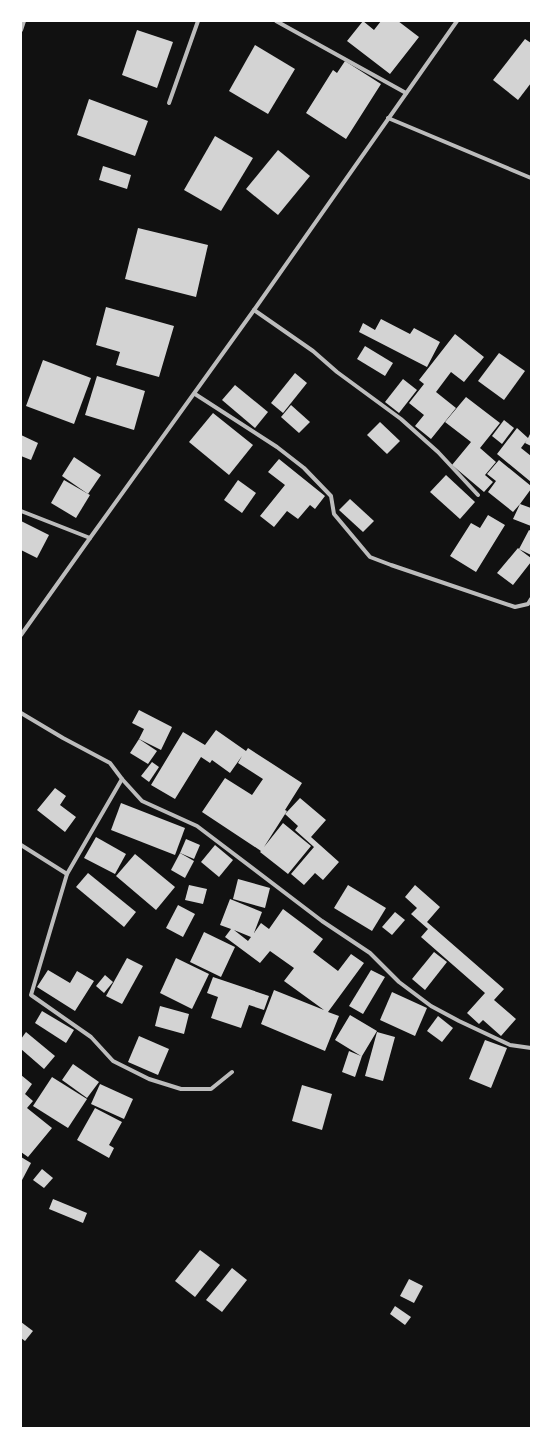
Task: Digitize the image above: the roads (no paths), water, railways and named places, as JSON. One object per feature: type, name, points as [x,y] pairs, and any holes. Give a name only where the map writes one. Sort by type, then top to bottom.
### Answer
[{"type":"street","points":[[21,30],[24,21]]},
{"type":"street","points":[[169,103],[198,21]]},
{"type":"street","points":[[276,21],[406,93]]},
{"type":"street","points":[[21,636],[195,394],[457,21]]},
{"type":"street","points":[[388,118],[531,178]]},
{"type":"street","points":[[254,310],[313,351],[337,372],[400,419],[438,452],[478,495]]},
{"type":"street","points":[[195,394],[277,447],[304,468],[331,496],[334,514],[370,557],[515,607],[529,605],[531,600]]},
{"type":"street","points":[[21,511],[90,538]]},
{"type":"street","points":[[21,714],[110,763],[142,801],[197,826],[322,921],[370,953],[399,982],[431,1006],[510,1045],[531,1048]]},
{"type":"street","points":[[122,779],[67,874],[31,995],[91,1037],[113,1062],[149,1079],[181,1089],[211,1089],[232,1072]]},
{"type":"street","points":[[21,845],[67,874]]}]
